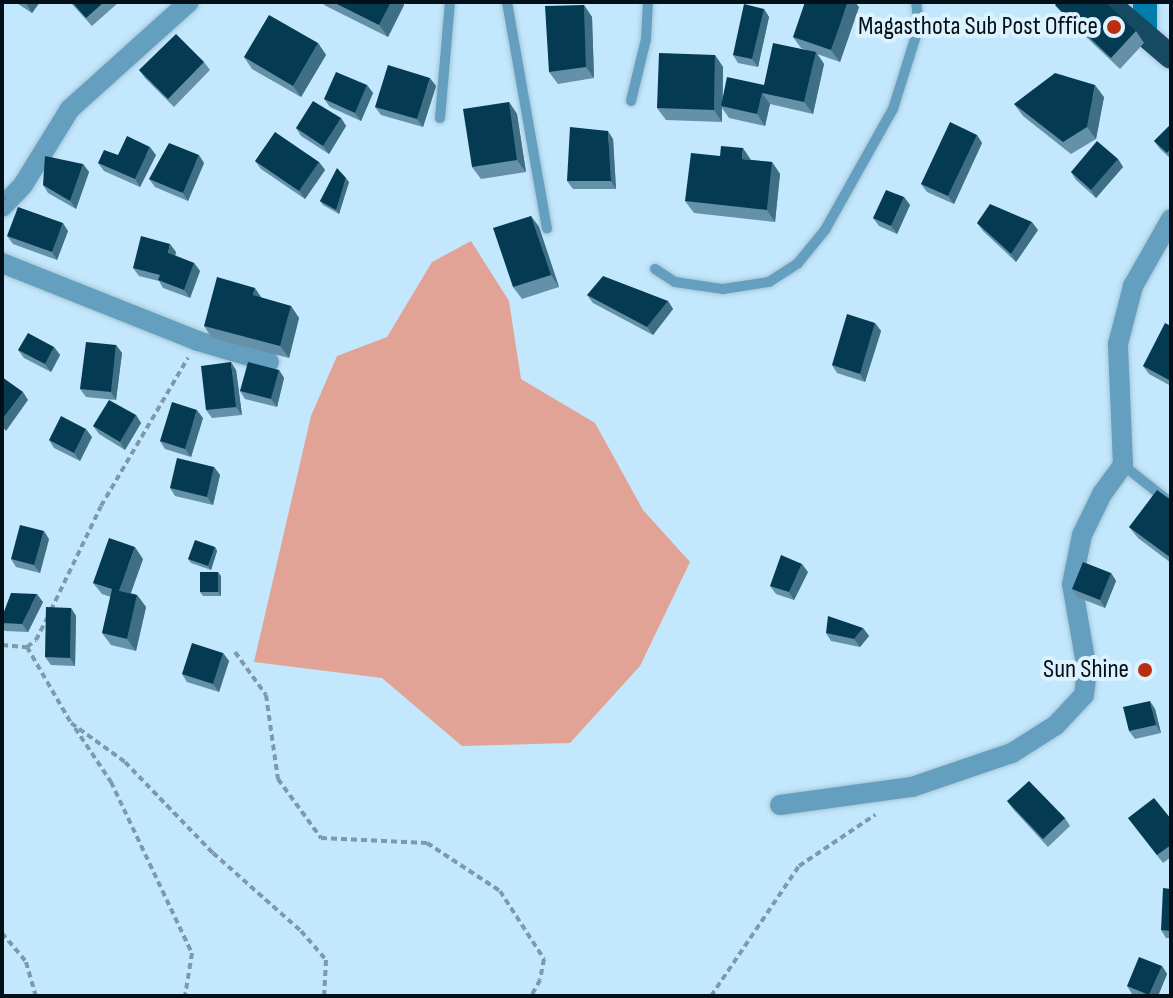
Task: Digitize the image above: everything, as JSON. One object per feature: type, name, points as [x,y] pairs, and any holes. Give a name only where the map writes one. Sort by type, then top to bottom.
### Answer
[{"type":"highway","points":[[1107,2],[1171,57]]},
{"type":"street","points":[[2,207],[23,185],[70,109],[189,2]]},
{"type":"street","points":[[1145,2],[1145,34]]},
{"type":"street","points":[[780,805],[912,787],[1012,753],[1056,725],[1084,695],[1087,670],[1072,584],[1082,535],[1102,494],[1123,465],[1118,344],[1133,286],[1171,219]]},
{"type":"street","points":[[2,263],[198,341],[269,362]]},
{"type":"lane","points":[[440,118],[450,2]]},
{"type":"lane","points":[[507,2],[547,228]]},
{"type":"lane","points":[[631,101],[646,39],[648,2]]},
{"type":"lane","points":[[655,269],[675,282],[723,289],[769,282],[798,263],[825,230],[893,109],[919,26],[916,2]]},
{"type":"lane","points":[[1123,465],[1171,503]]},
{"type":"path","points":[[2,645],[27,647],[36,640],[101,506],[198,341]]},
{"type":"path","points":[[27,647],[68,718],[111,782],[192,953],[185,996]]},
{"type":"path","points":[[235,652],[266,695],[278,779],[321,838],[427,843],[500,891],[544,959],[531,996]]},
{"type":"path","points":[[68,718],[125,762],[213,853],[301,931],[326,960],[324,996]]},
{"type":"path","points":[[711,996],[799,866],[878,812]]},
{"type":"path","points":[[2,933],[26,962],[36,996]]},
{"type":"shaded area","points":[[471,241],[509,301],[521,379],[595,423],[643,510],[690,562],[640,666],[570,743],[462,746],[382,678],[254,662],[311,416],[337,356],[387,337],[432,262]]},
{"type":"building","points":[[72,2],[104,2],[86,18]]},
{"type":"building","points":[[333,2],[391,2],[379,25]]},
{"type":"building","points":[[805,2],[848,2],[831,50],[793,37]]},
{"type":"building","points":[[1058,2],[1105,2],[1136,31],[1111,58],[1055,5]]},
{"type":"building","points":[[744,4],[764,9],[752,59],[733,55]]},
{"type":"building","points":[[584,5],[586,67],[549,72],[545,6]]},
{"type":"building","points":[[269,15],[318,43],[293,86],[244,57]]},
{"type":"building","points":[[176,34],[204,62],[168,99],[139,70]]},
{"type":"building","points":[[773,43],[816,52],[804,102],[762,93],[757,114],[721,106],[727,77],[764,85]]},
{"type":"building","points":[[659,53],[715,55],[714,110],[657,108]]},
{"type":"building","points":[[388,65],[430,78],[417,119],[375,107]]},
{"type":"building","points":[[336,72],[367,85],[355,113],[324,99]]},
{"type":"building","points":[[1055,73],[1095,85],[1087,127],[1063,142],[1014,104]]},
{"type":"building","points":[[313,101],[341,118],[323,146],[296,128]]},
{"type":"building","points":[[509,102],[517,160],[472,167],[463,109]]},
{"type":"building","points":[[950,122],[977,135],[948,196],[921,184]]},
{"type":"building","points":[[1171,124],[1171,148],[1167,153],[1154,141]]},
{"type":"building","points":[[570,127],[608,131],[611,181],[567,181]]},
{"type":"building","points":[[275,132],[319,162],[299,191],[255,161]]},
{"type":"building","points":[[127,136],[150,147],[135,179],[98,163],[104,150],[118,155]]},
{"type":"building","points":[[1097,141],[1118,159],[1091,190],[1071,172]]},
{"type":"building","points":[[169,143],[199,155],[183,193],[149,179]]},
{"type":"building","points":[[721,146],[743,148],[742,159],[772,162],[767,210],[685,201],[691,153],[720,156]]},
{"type":"building","points":[[45,156],[83,164],[70,201],[43,185]]},
{"type":"building","points":[[337,168],[346,178],[336,210],[320,201]]},
{"type":"building","points":[[886,190],[904,197],[891,226],[873,218]]},
{"type":"building","points":[[990,204],[1032,222],[1011,254],[977,223]]},
{"type":"building","points":[[18,207],[63,223],[52,252],[7,236]]},
{"type":"building","points":[[531,216],[551,275],[513,287],[493,228]]},
{"type":"building","points":[[141,236],[170,244],[168,253],[194,263],[184,290],[158,280],[160,275],[133,268]]},
{"type":"building","points":[[603,276],[668,301],[647,327],[587,295]]},
{"type":"building","points":[[217,277],[255,288],[253,295],[291,306],[280,346],[204,326]]},
{"type":"building","points":[[847,314],[875,323],[860,374],[832,365]]},
{"type":"building","points":[[1165,323],[1171,326],[1171,381],[1143,366]]},
{"type":"building","points":[[28,333],[54,347],[45,364],[18,350]]},
{"type":"building","points":[[86,342],[116,345],[111,392],[80,389]]},
{"type":"building","points":[[231,362],[236,407],[206,410],[201,366]]},
{"type":"building","points":[[248,362],[279,370],[271,399],[240,391]]},
{"type":"building","points":[[2,377],[23,392],[2,420]]},
{"type":"building","points":[[109,400],[136,415],[120,442],[93,426]]},
{"type":"building","points":[[172,402],[197,410],[185,449],[160,441]]},
{"type":"building","points":[[61,416],[86,429],[74,453],[49,440]]},
{"type":"building","points":[[177,458],[214,467],[207,497],[170,488]]},
{"type":"building","points":[[1157,490],[1171,500],[1171,558],[1129,527]]},
{"type":"building","points":[[20,525],[44,531],[34,565],[11,559]]},
{"type":"building","points":[[109,538],[135,547],[119,591],[137,595],[127,639],[102,633],[112,589],[93,583]]},
{"type":"building","points":[[195,540],[215,547],[208,566],[188,559]]},
{"type":"building","points":[[781,555],[802,564],[789,592],[770,586]]},
{"type":"building","points":[[1083,562],[1111,573],[1100,600],[1072,589]]},
{"type":"building","points":[[200,572],[218,572],[218,592],[200,592]]},
{"type":"building","points":[[11,593],[37,594],[22,624],[2,623]]},
{"type":"building","points":[[46,607],[71,608],[70,658],[45,657]]},
{"type":"building","points":[[828,616],[863,628],[854,639],[826,633]]},
{"type":"building","points":[[192,643],[223,653],[213,684],[182,674]]},
{"type":"building","points":[[1150,701],[1156,725],[1129,731],[1123,707]]},
{"type":"building","points":[[1029,781],[1065,818],[1043,839],[1007,801]]},
{"type":"building","points":[[1154,798],[1171,819],[1171,845],[1157,855],[1128,818]]},
{"type":"building","points":[[1163,888],[1171,889],[1171,931],[1161,930]]},
{"type":"building","points":[[1139,957],[1162,966],[1149,995],[1127,986]]},
{"type":"place","name":"Magasthota Sub Post Office","points":[[1114,27]]},
{"type":"place","name":"Sun Shine","points":[[1145,670]]}]
